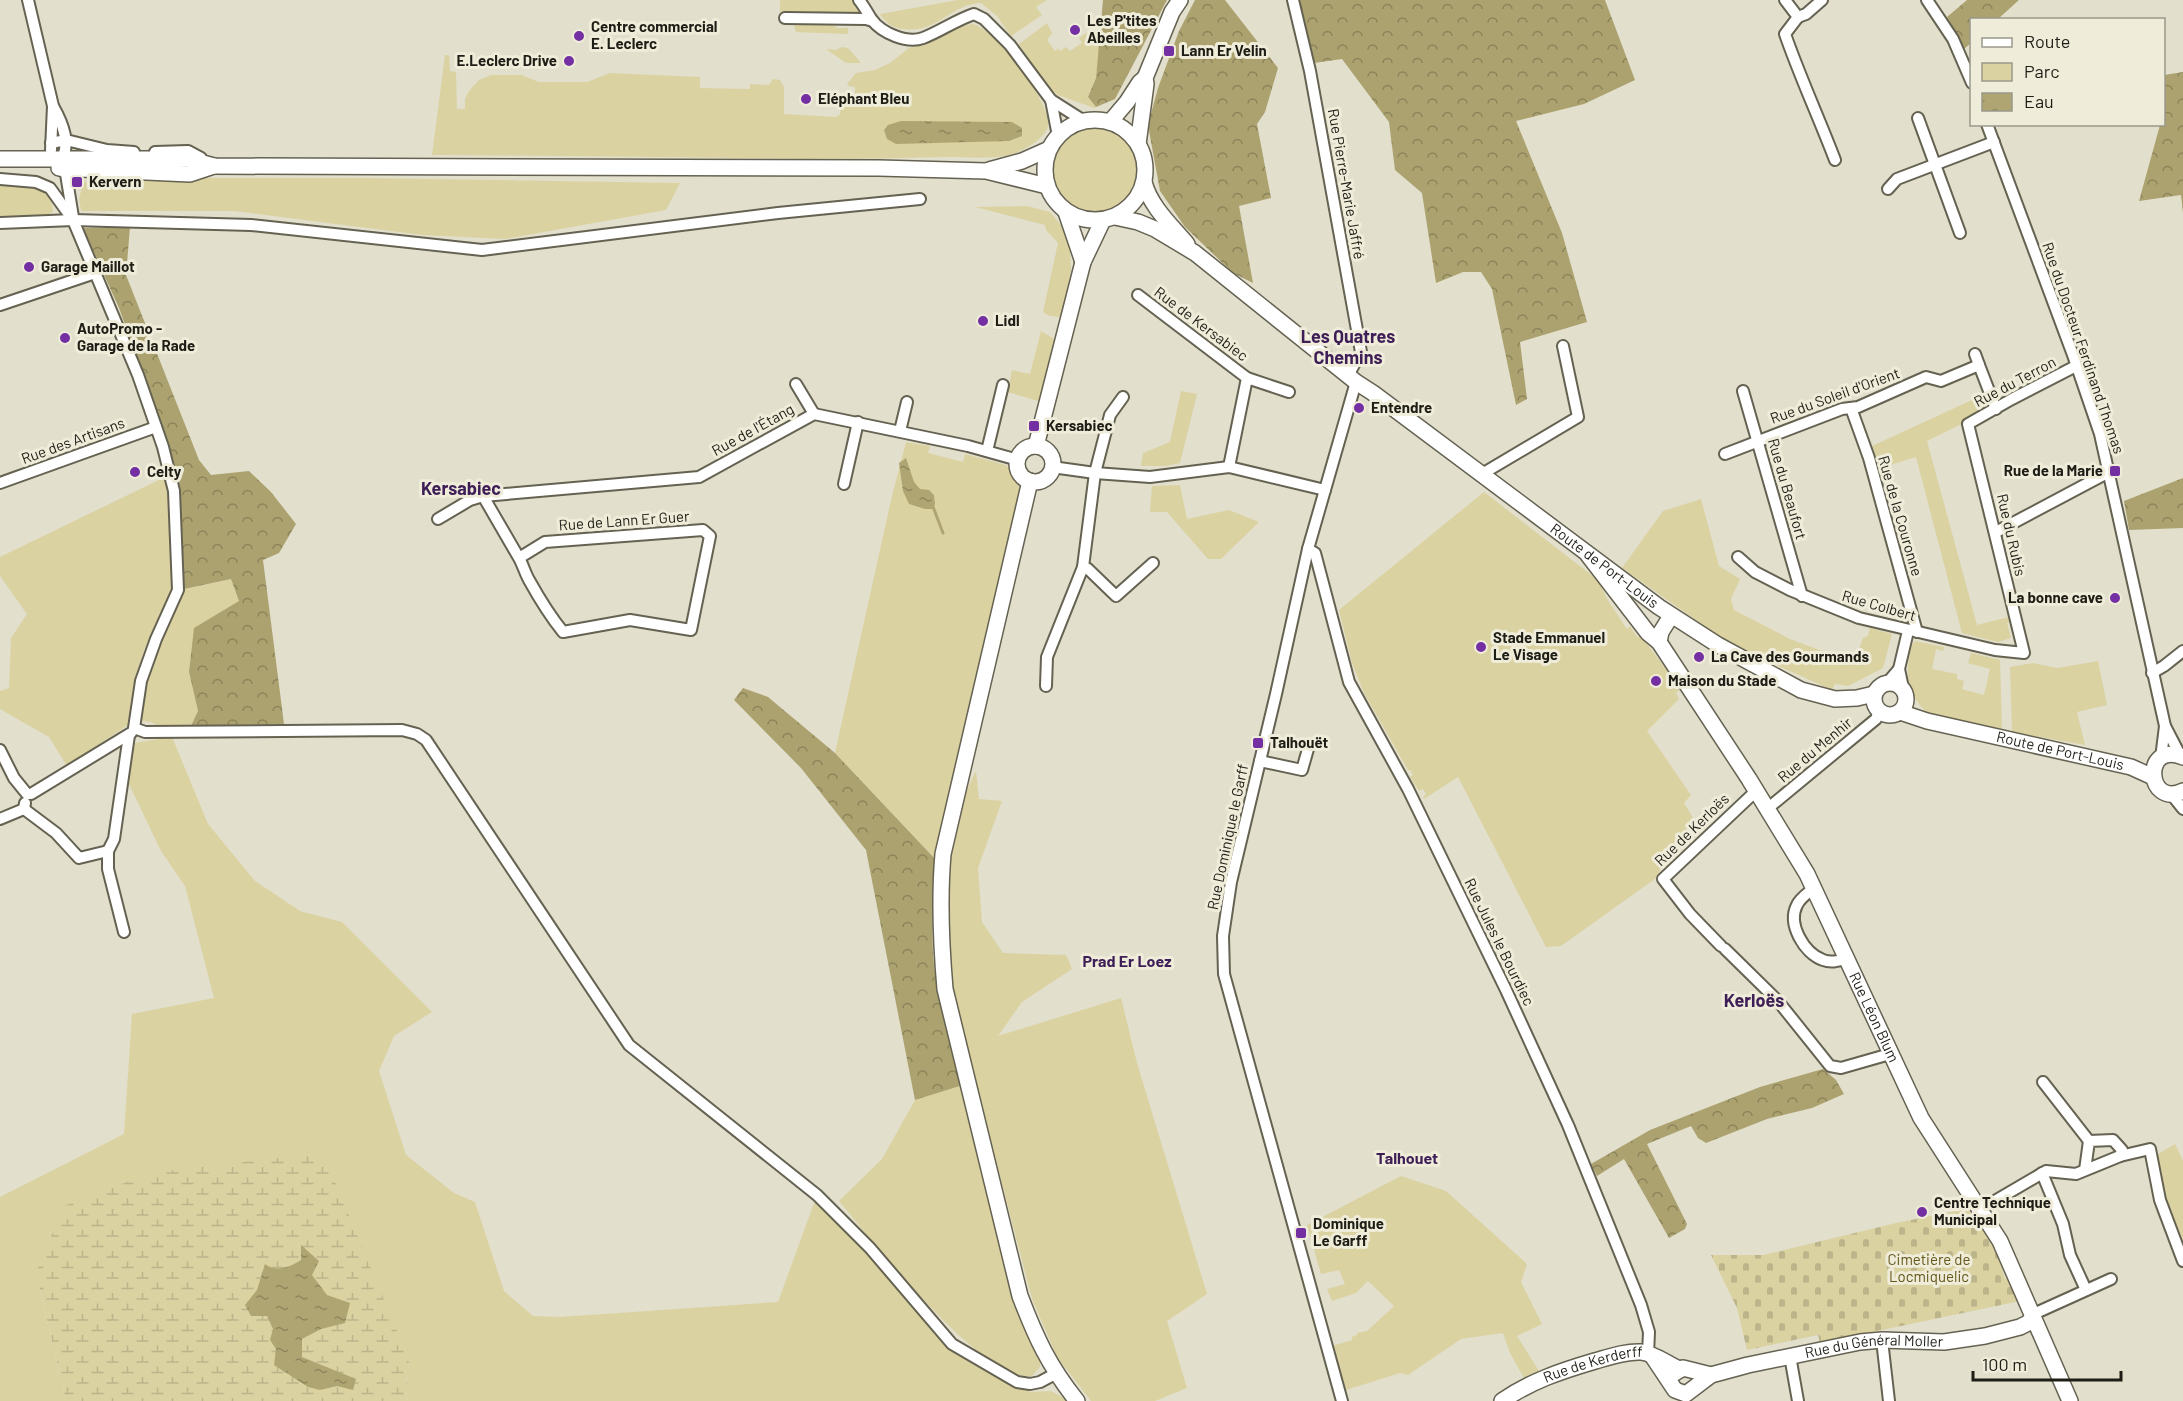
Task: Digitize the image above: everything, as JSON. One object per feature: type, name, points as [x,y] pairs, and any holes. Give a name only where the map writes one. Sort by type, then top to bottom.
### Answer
[{"type":"main road","points":[[1110,122],[1144,78],[1172,12],[1180,0]]},
{"type":"main road","points":[[1138,144],[1146,84],[1144,78]]},
{"type":"main road","points":[[1036,446],[1083,262],[1109,218],[1133,203],[1144,182],[1145,170],[1142,154],[1138,144],[1127,132],[1110,122],[1084,121],[1070,126],[1058,136],[1049,149],[1044,168],[1047,186],[1054,200],[1066,212],[1084,220],[1109,218]]},
{"type":"main road","points":[[986,171],[1022,161],[1049,149]]},
{"type":"main road","points":[[0,169],[57,158]]},
{"type":"main road","points":[[0,159],[188,159],[214,166],[855,168],[986,171],[1047,186]]},
{"type":"main road","name":"Route de Port-Louis","points":[[1144,182],[1146,191],[1158,210],[1195,253]]},
{"type":"main road","points":[[1066,212],[1083,262]]},
{"type":"main road","name":"Route de Port-Louis","points":[[1109,218],[1138,222],[1155,229],[1195,253],[1314,348],[1588,555],[1665,611],[1718,645],[1801,690],[1835,699],[1857,698],[1876,704]]},
{"type":"main road","points":[[1036,446],[1042,447],[1049,453],[1052,467],[1046,477],[1041,480],[1030,480],[1021,474],[1018,460],[1022,451],[1036,446]]},
{"type":"main road","points":[[1030,480],[943,854],[939,895],[940,939],[945,989],[1020,1296],[1033,1331],[1055,1374],[1077,1401]]},
{"type":"main road","name":"Rue Léon Blum","points":[[1588,555],[1643,626],[1659,642],[1756,791],[1814,888],[1921,1118],[2000,1241],[2070,1401]]},
{"type":"main road","points":[[1643,626],[1652,612],[1665,611],[1659,642]]},
{"type":"main road","points":[[1895,682],[1903,701],[1893,715],[1876,704],[1881,685],[1895,682]]},
{"type":"main road","name":"Route de Port-Louis","points":[[1903,701],[1919,717],[1927,721],[2131,767]]},
{"type":"main road","points":[[2131,767],[2171,754],[2182,756]]},
{"type":"main road","points":[[2159,759],[2153,768],[2153,777],[2161,791],[2177,793]]},
{"type":"main road","points":[[2131,767],[2153,777]]},
{"type":"main road","name":"Rue du Général Moller","points":[[1682,1387],[1711,1375],[1860,1342],[1882,1340],[1944,1342],[1985,1336],[2020,1327],[2033,1317]]},
{"type":"main road","name":"Rue de Kerderff","points":[[1502,1401],[1548,1375],[1609,1357],[1639,1352],[1651,1355],[1682,1387]]},
{"type":"street","points":[[28,0],[53,106],[57,158],[66,174],[73,220]]},
{"type":"street","points":[[859,0],[873,21],[892,35],[909,40],[920,39],[974,14],[984,19],[1010,45],[1051,100],[1084,121]]},
{"type":"street","name":"Rue Pierre-Marie Jaffré","points":[[1293,0],[1310,71],[1361,352],[1353,377]]},
{"type":"street","points":[[1785,0],[1797,18]]},
{"type":"street","points":[[1822,0],[1806,14],[1797,18],[1785,34],[1798,73],[1813,103],[1835,160]]},
{"type":"street","points":[[1927,0],[1953,39],[1970,81]]},
{"type":"street","points":[[785,18],[873,21]]},
{"type":"street","points":[[1051,100],[1058,136]]},
{"type":"street","points":[[50,188],[57,158],[66,140],[61,120],[53,106]]},
{"type":"street","points":[[1918,118],[1960,233]]},
{"type":"street","name":"Rue du Docteur Ferdinand Thomas","points":[[1988,126],[2100,434],[2165,726],[2182,756]]},
{"type":"street","points":[[57,158],[66,140]]},
{"type":"street","points":[[66,140],[137,153],[188,151],[214,166]]},
{"type":"street","points":[[1888,189],[1897,179],[1994,142]]},
{"type":"street","points":[[0,164],[57,158]]},
{"type":"street","points":[[0,178],[36,182],[50,188],[73,220],[138,375],[174,491],[178,590],[156,639],[141,681],[114,839],[108,851],[108,869],[124,932]]},
{"type":"street","points":[[0,223],[73,220],[251,225],[482,250],[778,213],[920,199]]},
{"type":"street","points":[[0,305],[95,273]]},
{"type":"street","name":"Rue de Kersabiec","points":[[1137,295],[1246,378],[1289,392]]},
{"type":"street","points":[[1482,474],[1578,417],[1563,346]]},
{"type":"street","points":[[1975,354],[1996,409]]},
{"type":"street","name":"Rue du Soleil d'Orient","points":[[1725,454],[1842,409],[1858,407],[1926,377],[1941,381],[1979,365]]},
{"type":"street","name":"Rue du Terron","points":[[1968,424],[2076,366]]},
{"type":"street","name":"Rue Dominique le Garff","points":[[1342,1401],[1224,974],[1224,936],[1231,882],[1308,549],[1353,377]]},
{"type":"street","name":"Rue de Kersabiec","points":[[1229,467],[1246,378]]},
{"type":"street","points":[[796,384],[814,414]]},
{"type":"street","points":[[987,451],[1003,385]]},
{"type":"street","name":"Rue du Beaufort","points":[[1743,391],[1802,596]]},
{"type":"street","points":[[1046,686],[1047,657],[1083,567],[1095,473],[1110,415],[1123,397]]},
{"type":"street","points":[[900,431],[907,402]]},
{"type":"street","name":"Rue de la Couronne","points":[[1851,408],[1869,458],[1913,631]]},
{"type":"street","name":"Rue de l'Étang","points":[[483,496],[699,477],[814,414],[900,431],[1018,460]]},
{"type":"street","points":[[844,484],[858,422]]},
{"type":"street","name":"Rue du Rubis","points":[[1968,424],[2024,653]]},
{"type":"street","name":"Rue des Artisans","points":[[0,483],[156,427]]},
{"type":"street","points":[[1052,467],[1150,477],[1229,467],[1325,490]]},
{"type":"street","points":[[1996,532],[2109,472]]},
{"type":"street","points":[[438,519],[470,500],[483,496]]},
{"type":"street","name":"Rue de Lann Er Guer","points":[[483,496],[519,558],[532,586],[563,632],[630,620],[691,630],[710,536],[703,530],[545,542],[519,558]]},
{"type":"street","name":"Rue Jules le Bourdiec","points":[[1308,549],[1315,553],[1349,682],[1408,789],[1502,980],[1568,1125],[1641,1305],[1649,1332],[1651,1355]]},
{"type":"street","name":"Rue Colbert","points":[[1738,557],[1755,572],[1802,596],[1859,618],[1995,650],[2024,653]]},
{"type":"street","points":[[1083,567],[1116,596],[1153,563]]},
{"type":"street","points":[[1887,683],[1899,669],[1913,631]]},
{"type":"street","points":[[2152,672],[2183,651]]},
{"type":"street","points":[[1899,669],[1903,701]]},
{"type":"street","name":"Rue du Menhir","points":[[1767,809],[1876,719],[1876,704]]},
{"type":"street","name":"Rue du Docteur Ferdinand Thomas","points":[[2159,759],[2165,726]]},
{"type":"street","points":[[24,809],[27,794],[132,731],[402,730],[417,734],[426,740],[629,1045],[817,1195],[870,1248],[952,1344],[1017,1382],[1030,1384],[1040,1382],[1055,1374]]},
{"type":"street","points":[[1260,761],[1302,770],[1308,749]]},
{"type":"street","points":[[0,750],[14,778],[27,794]]},
{"type":"street","name":"Rue de Kerloës","points":[[1756,791],[1663,879],[1690,914],[1778,1001],[1830,1066],[1841,1068],[1890,1054]]},
{"type":"street","points":[[2177,793],[2183,809]]},
{"type":"street","points":[[24,809],[56,833],[79,858],[108,851]]},
{"type":"street","points":[[0,819],[24,809]]},
{"type":"street","points":[[1814,888],[1797,905],[1794,916],[1797,932],[1805,945],[1822,960],[1833,962],[1846,959]]},
{"type":"street","points":[[2043,1082],[2089,1141],[2085,1170]]},
{"type":"street","points":[[2089,1141],[2113,1140],[2122,1150],[2120,1156]]},
{"type":"street","points":[[1981,1209],[2046,1171],[2076,1174],[2120,1156],[2150,1149],[2160,1200],[2183,1261]]},
{"type":"street","points":[[2042,1173],[2063,1224],[2070,1255],[2086,1290]]},
{"type":"street","points":[[2033,1317],[2038,1311],[2111,1279]]},
{"type":"street","points":[[1882,1340],[1889,1401]]},
{"type":"street","points":[[1790,1356],[1798,1401]]},
{"type":"green space","points":[[780,0],[855,0],[859,11],[857,13],[780,12]]},
{"type":"green space","points":[[958,0],[1047,0],[1036,7],[1042,15],[1011,36],[997,16],[981,3],[961,8],[935,23],[915,29],[893,26],[880,14]]},
{"type":"green space","points":[[1103,0],[1167,0],[1115,99],[1096,107],[1088,97],[1096,78]]},
{"type":"green space","points":[[1195,0],[1225,0],[1278,68],[1265,112],[1257,124],[1271,198],[1239,206],[1253,283],[1233,273],[1185,227],[1160,191],[1148,125],[1158,88],[1179,31]]},
{"type":"green space","points":[[1293,0],[1605,0],[1635,80],[1584,104],[1516,121],[1562,233],[1587,322],[1520,342],[1527,399],[1516,405],[1492,289],[1481,272],[1463,272],[1436,283],[1422,193],[1395,170],[1389,122],[1342,59],[1314,63],[1300,28]]},
{"type":"green space","points":[[1967,0],[2019,0],[1999,18],[1970,18],[1970,44],[1964,49],[1947,17]]},
{"type":"green space","points":[[832,23],[837,28],[848,28],[848,34],[796,32],[794,25]]},
{"type":"green space","points":[[1047,23],[1052,33],[1047,40],[1055,51],[1066,47],[1070,51],[1082,43],[1079,38],[1091,30],[1094,34],[1100,31],[1096,78],[1088,97],[1096,107],[1058,95],[1048,88],[1019,44]]},
{"type":"green space","points":[[972,24],[982,28],[1007,52],[1032,84],[1047,115],[1048,126],[1042,136],[1030,146],[1010,155],[983,158],[805,159],[432,155],[445,55],[449,55],[450,71],[456,72],[457,109],[465,109],[465,99],[469,91],[479,80],[491,75],[521,75],[539,82],[587,82],[610,73],[700,77],[700,88],[750,89],[750,84],[769,85],[773,79],[780,80],[784,87],[784,114],[836,117],[840,114],[841,107],[848,107],[848,96],[855,96],[855,87],[847,84],[856,73],[875,70],[890,63],[909,48],[928,43],[956,28]]},
{"type":"green space","points":[[842,47],[848,48],[861,63],[846,63],[826,49],[836,50]]},
{"type":"green space","points":[[2183,72],[2183,213],[2181,195],[2139,201],[2160,126],[2165,126],[2165,75]]},
{"type":"green space","points":[[1095,128],[1119,135],[1131,147],[1138,171],[1131,195],[1119,207],[1095,214],[1071,207],[1059,195],[1052,171],[1059,147],[1071,135]]},
{"type":"green space","points":[[96,178],[362,178],[680,183],[666,210],[505,239],[422,235],[234,211],[81,211],[79,198],[84,182]]},
{"type":"green space","points":[[0,182],[35,186],[48,195],[52,202],[53,212],[43,217],[0,216]]},
{"type":"green space","points":[[1027,206],[1050,212],[1063,228],[1070,246],[1071,271],[1061,317],[1050,316],[1043,312],[1058,243],[1046,230],[1045,225],[975,207]]},
{"type":"green space","points":[[130,227],[126,275],[199,460],[211,475],[249,471],[271,492],[296,524],[279,553],[263,560],[284,724],[191,726],[198,711],[189,672],[194,628],[239,601],[231,579],[184,589],[180,500],[161,424],[119,308],[83,228]]},
{"type":"green space","points":[[1041,331],[1056,340],[1041,402],[1008,392],[1012,370],[1030,374]]},
{"type":"green space","points":[[1181,391],[1197,394],[1180,463],[1166,466],[1141,466],[1143,453],[1170,442]]},
{"type":"green space","points":[[1985,394],[1989,405],[1984,413],[1927,441],[1977,625],[2013,616],[2014,621],[2007,623],[2011,638],[1998,642],[1962,633],[1916,457],[1877,469],[1870,447]]},
{"type":"green space","points":[[906,442],[930,446],[928,453],[963,462],[965,454],[1006,465],[1023,483],[936,860],[835,753]]},
{"type":"green space","points":[[165,477],[170,503],[173,587],[144,650],[133,688],[128,725],[67,766],[49,737],[0,709],[0,691],[9,688],[11,638],[27,614],[0,576],[0,557]]},
{"type":"green space","points":[[2183,478],[2183,528],[2129,530],[2124,501]]},
{"type":"green space","points":[[1180,485],[1187,519],[1229,510],[1259,522],[1221,559],[1208,559],[1167,512],[1150,512],[1152,486]]},
{"type":"green space","points":[[1484,492],[1598,580],[1607,599],[1627,629],[1630,626],[1637,637],[1641,636],[1681,689],[1676,693],[1679,699],[1647,731],[1691,795],[1684,803],[1698,826],[1661,861],[1659,876],[1561,946],[1546,947],[1458,777],[1424,799],[1426,794],[1423,789],[1419,791],[1410,777],[1413,775],[1364,693],[1352,663],[1339,610]]},
{"type":"green space","points":[[1701,499],[1719,566],[1740,579],[1731,599],[1734,610],[1790,639],[1854,663],[1863,638],[1868,636],[1870,628],[1892,634],[1883,668],[1848,686],[1835,684],[1832,690],[1730,644],[1622,568],[1663,511]]},
{"type":"green space","points":[[231,579],[239,601],[189,672],[198,711],[191,726],[161,727],[151,722],[141,721],[148,676],[184,589]]},
{"type":"green space","points":[[1915,641],[1944,647],[1943,651],[1936,649],[1932,669],[1957,674],[1957,679],[1964,681],[1962,689],[1984,695],[1990,669],[1968,663],[1971,653],[2000,660],[2002,728],[1998,731],[1926,712],[1910,688],[1908,667],[1910,652]]},
{"type":"green space","points":[[2098,661],[2107,705],[2077,712],[2085,745],[2012,732],[2010,667],[2033,663],[2057,668]]},
{"type":"green space","points":[[743,688],[768,697],[835,753],[936,860],[932,925],[933,958],[938,990],[963,1085],[915,1100],[866,850],[801,768],[734,700]]},
{"type":"green space","points":[[172,737],[208,824],[255,881],[300,911],[342,922],[432,1012],[394,1036],[379,1071],[406,1155],[454,1193],[475,1202],[504,1291],[533,1316],[560,1317],[778,1302],[817,1195],[952,1344],[1030,1392],[1051,1391],[1069,1401],[406,1401],[409,1359],[36,1273],[66,1401],[0,1401],[0,1197],[124,1134],[132,1014],[214,998],[185,886],[161,851],[128,782],[134,743]]},
{"type":"green space","points":[[976,771],[979,799],[1002,801],[978,868],[982,922],[1003,953],[1066,955],[1072,969],[1022,1002],[998,1036],[1121,998],[1137,1063],[1207,1294],[1167,1321],[1187,1388],[1155,1401],[1091,1401],[1057,1357],[1032,1299],[951,982],[946,904],[950,862],[961,802]]},
{"type":"green space","points":[[1823,1069],[1836,1080],[1844,1094],[1812,1108],[1767,1119],[1706,1143],[1698,1138],[1691,1126],[1647,1144],[1687,1224],[1685,1229],[1669,1238],[1624,1159],[1597,1176],[1591,1164],[1650,1130],[1760,1087]]},
{"type":"green space","points":[[963,1085],[1023,1325],[1040,1358],[1040,1367],[1032,1376],[1011,1372],[986,1357],[958,1334],[901,1275],[839,1201],[882,1159],[915,1100]]},
{"type":"green space","points":[[2175,1144],[2183,1161],[2183,1252],[2158,1182],[2158,1154]]},
{"type":"green space","points":[[323,1153],[409,1360],[406,1401],[66,1401],[36,1273],[64,1206],[151,1173]]},
{"type":"green space","points":[[1401,1176],[1446,1191],[1527,1264],[1521,1282],[1542,1324],[1517,1336],[1539,1371],[1524,1378],[1510,1353],[1503,1333],[1461,1339],[1408,1375],[1400,1373],[1346,1390],[1332,1346],[1352,1340],[1357,1333],[1367,1331],[1394,1306],[1368,1281],[1356,1293],[1332,1301],[1327,1289],[1345,1284],[1339,1270],[1321,1274],[1307,1225]]},
{"type":"green space","name":"Cimetière de Locmiquelic","points":[[1971,1208],[1994,1244],[2003,1265],[2005,1279],[2009,1279],[2020,1301],[1820,1343],[1818,1335],[1747,1350],[1737,1308],[1711,1255],[1764,1255],[1896,1223]]},
{"type":"water","points":[[901,121],[1012,122],[1022,128],[1022,136],[1009,141],[896,144],[887,139],[884,130],[888,125]]},
{"type":"water","points":[[906,458],[914,482],[920,489],[929,490],[934,495],[933,509],[909,504],[903,491],[899,463]]},
{"type":"water","points":[[301,1245],[319,1261],[312,1275],[327,1295],[350,1303],[345,1323],[321,1329],[302,1339],[302,1357],[356,1379],[353,1390],[337,1386],[320,1390],[308,1387],[274,1365],[276,1349],[270,1340],[273,1329],[267,1316],[251,1316],[245,1305],[257,1290],[265,1264],[278,1269],[297,1263],[301,1260]]},
{"type":"waterway","points":[[932,504],[943,533]]},
{"type":"place","name":"Les P'tites Abeilles","points":[[1075,30]]},
{"type":"place","name":"Centre commercial E. Leclerc","points":[[579,36]]},
{"type":"place","name":"Lann Er Velin","points":[[1169,51]]},
{"type":"place","name":"E.Leclerc Drive","points":[[569,61]]},
{"type":"place","name":"Eléphant Bleu","points":[[806,99]]},
{"type":"place","name":"Kervern","points":[[77,182]]},
{"type":"place","name":"Garage Maillot","points":[[29,267]]},
{"type":"place","name":"Lidl","points":[[983,321]]},
{"type":"place","name":"AutoPromo - Garage de la Rade","points":[[65,338]]},
{"type":"place","name":"Entendre","points":[[1359,408]]},
{"type":"place","name":"Kersabiec","points":[[1034,426]]},
{"type":"place","name":"Rue de la Marie","points":[[2115,471]]},
{"type":"place","name":"Celty","points":[[135,472]]},
{"type":"place","name":"La bonne cave","points":[[2115,598]]},
{"type":"place","name":"Stade Emmanuel Le Visage","points":[[1481,647]]},
{"type":"place","name":"La Cave des Gourmands","points":[[1699,657]]},
{"type":"place","name":"Maison du Stade","points":[[1656,681]]},
{"type":"place","name":"Talhouët","points":[[1258,743]]},
{"type":"place","name":"Centre Technique Municipal","points":[[1922,1212]]},
{"type":"place","name":"Dominique Le Garff","points":[[1301,1233]]},
{"type":"district","name":"Les Quatres Chemins","points":[[1348,347]]},
{"type":"district","name":"Kersabiec","points":[[461,489]]},
{"type":"district","name":"Prad Er Loez","points":[[1127,961]]},
{"type":"district","name":"Kerloës","points":[[1754,1001]]},
{"type":"district","name":"Talhouet","points":[[1407,1158]]}]
